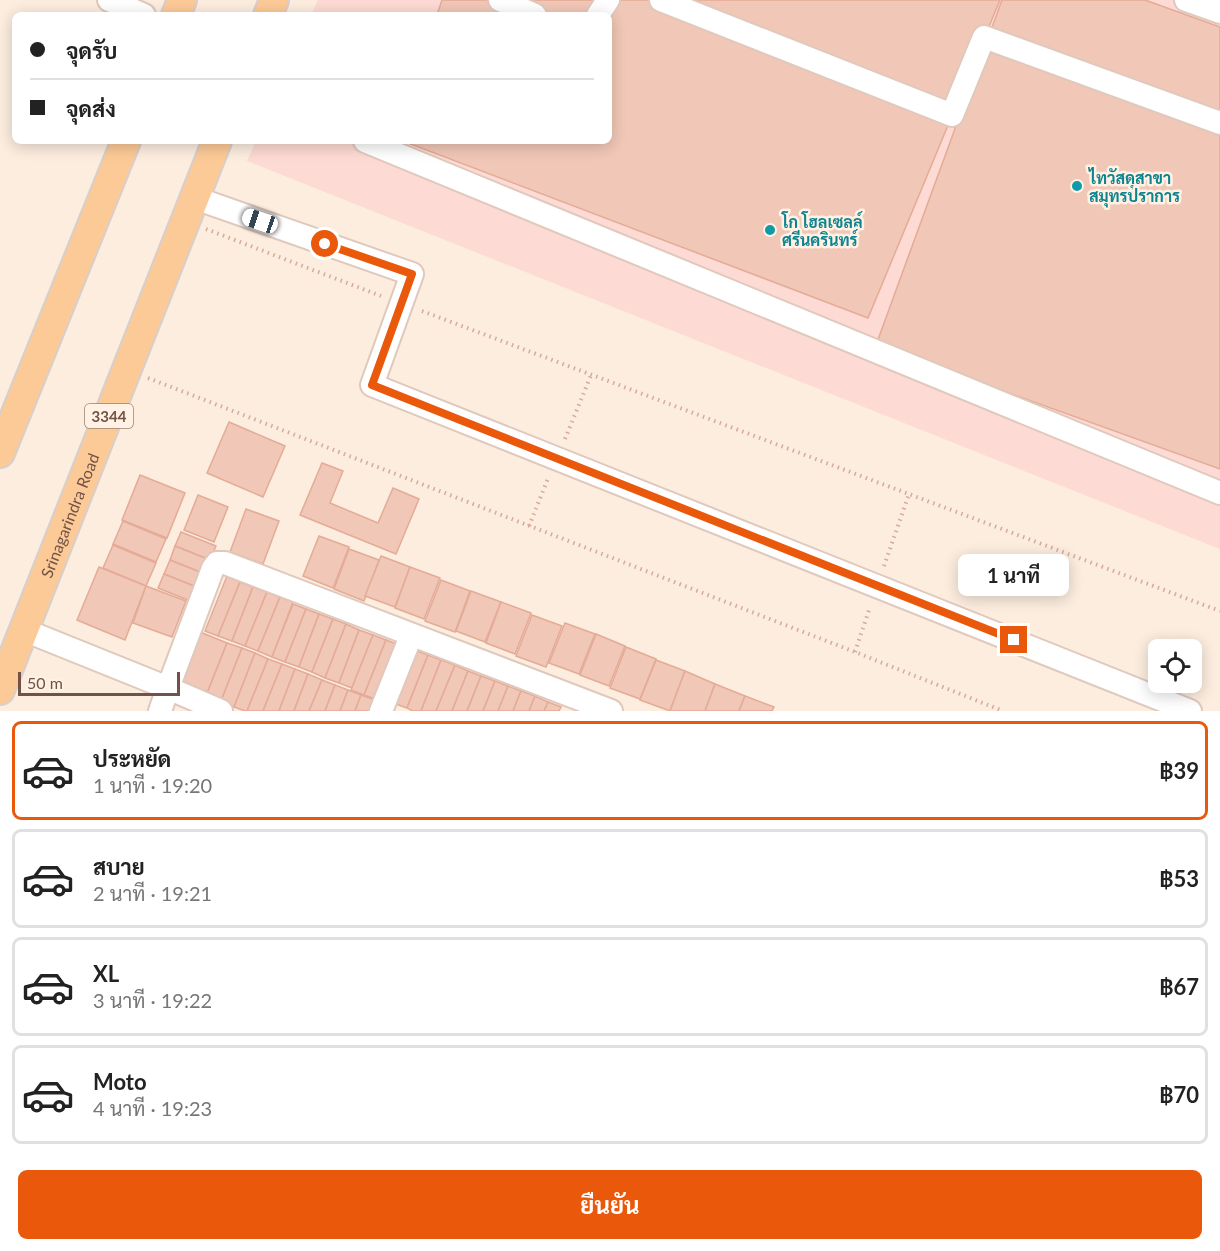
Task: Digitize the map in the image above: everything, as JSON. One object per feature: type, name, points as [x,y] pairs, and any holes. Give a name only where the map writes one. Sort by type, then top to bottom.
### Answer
[{"type":"main road","points":[[0,453],[125,144]]},
{"type":"main road","name":"Srinagarindra Road","points":[[0,690],[216,144]]},
{"type":"street","points":[[109,0],[137,12]]},
{"type":"street","points":[[500,0],[528,12]]},
{"type":"street","points":[[661,0],[952,115],[984,37],[1220,123]]},
{"type":"street","points":[[1186,0],[1220,12]]},
{"type":"street","points":[[372,144],[1220,493]]},
{"type":"street","points":[[190,210],[412,274],[372,385],[1191,711]]},
{"type":"street","points":[[160,711],[213,568],[218,563],[225,563],[610,711]]},
{"type":"street","points":[[24,630],[221,711]]},
{"type":"street","points":[[381,711],[411,636]]},
{"type":"path","points":[[190,210],[383,296]]},
{"type":"path","points":[[416,309],[1220,611]]},
{"type":"path","points":[[127,370],[1003,711]]},
{"type":"shaded area","points":[[318,0],[1220,0],[1220,549],[247,161],[255,144],[612,144],[612,12],[312,12]]},
{"type":"building","name":"โก โฮลเซลล์ ศรีนครินทร์","points":[[442,0],[1000,0],[868,318],[411,144],[612,144],[612,12],[438,12]]},
{"type":"building","name":"ไทวัสดุสาขา สมุทรปราการ","points":[[1002,0],[1145,0],[1220,27],[1220,469],[876,345]]},
{"type":"building","points":[[229,422],[285,446],[263,497],[207,473]]},
{"type":"building","points":[[322,463],[343,471],[330,503],[378,523],[393,488],[419,499],[396,554],[300,515]]},
{"type":"building","points":[[140,475],[185,493],[167,538],[122,520]]},
{"type":"building","points":[[198,495],[228,507],[214,542],[184,530]]},
{"type":"building","points":[[246,509],[279,521],[263,564],[230,552]]},
{"type":"building","points":[[123,521],[166,539],[156,562],[113,544]]},
{"type":"building","points":[[181,532],[216,546],[210,560],[175,546]]},
{"type":"building","points":[[319,536],[349,547],[333,588],[303,576]]},
{"type":"building","points":[[113,545],[156,563],[146,586],[103,568]]},
{"type":"building","points":[[175,546],[210,560],[205,574],[170,560]]},
{"type":"building","points":[[349,549],[379,560],[364,601],[334,589]]},
{"type":"building","points":[[381,556],[410,567],[395,607],[365,596]]},
{"type":"building","points":[[170,560],[205,574],[199,588],[164,574]]},
{"type":"building","points":[[99,567],[146,586],[125,640],[77,620]]},
{"type":"building","points":[[410,567],[440,578],[424,619],[395,608]]},
{"type":"building","points":[[164,574],[199,588],[193,602],[158,588]]},
{"type":"building","points":[[227,576],[240,582],[218,636],[205,631]]},
{"type":"building","points":[[441,580],[470,591],[455,632],[425,621]]},
{"type":"building","points":[[240,582],[253,587],[232,641],[218,636]]},
{"type":"building","points":[[146,586],[186,601],[172,637],[133,623]]},
{"type":"building","points":[[253,587],[267,592],[245,646],[232,641]]},
{"type":"building","points":[[471,591],[501,602],[485,642],[456,631]]},
{"type":"building","points":[[267,592],[280,597],[258,651],[245,646]]},
{"type":"building","points":[[280,597],[293,602],[272,657],[258,651]]},
{"type":"building","points":[[501,602],[531,613],[515,654],[486,643]]},
{"type":"building","points":[[293,604],[306,609],[285,662],[272,657]]},
{"type":"building","points":[[306,609],[319,614],[299,667],[285,662]]},
{"type":"building","points":[[319,614],[333,619],[312,672],[299,667]]},
{"type":"building","points":[[532,615],[562,626],[546,667],[516,656]]},
{"type":"building","points":[[333,619],[346,624],[325,678],[312,672]]},
{"type":"building","points":[[565,623],[595,634],[579,674],[549,663]]},
{"type":"building","points":[[346,624],[359,630],[339,683],[325,678]]},
{"type":"building","points":[[359,630],[373,635],[352,688],[339,683]]},
{"type":"building","points":[[200,632],[227,643],[206,696],[179,685]]},
{"type":"building","points":[[596,634],[625,646],[609,686],[580,675]]},
{"type":"building","points":[[373,635],[386,640],[364,695],[351,690]]},
{"type":"building","points":[[386,640],[399,645],[378,700],[364,695]]},
{"type":"building","points":[[227,643],[242,648],[221,701],[206,696]]},
{"type":"building","points":[[626,647],[656,659],[640,699],[610,688]]},
{"type":"building","points":[[242,648],[255,653],[234,707],[221,701]]},
{"type":"building","points":[[414,650],[428,655],[407,708],[393,703]]},
{"type":"building","points":[[255,653],[268,659],[247,711],[245,711],[234,707]]},
{"type":"building","points":[[428,655],[441,660],[421,711],[413,711],[407,708]]},
{"type":"building","points":[[268,659],[282,664],[263,711],[247,711]]},
{"type":"building","points":[[441,660],[455,665],[436,711],[421,711]]},
{"type":"building","points":[[656,660],[685,671],[670,711],[640,700]]},
{"type":"building","points":[[282,664],[295,669],[279,711],[263,711]]},
{"type":"building","points":[[455,665],[468,671],[452,711],[436,711]]},
{"type":"building","points":[[295,669],[308,674],[294,711],[279,711]]},
{"type":"building","points":[[468,671],[481,676],[467,711],[452,711]]},
{"type":"building","points":[[685,671],[715,684],[705,711],[670,711]]},
{"type":"building","points":[[308,674],[322,680],[309,711],[294,711]]},
{"type":"building","points":[[481,676],[495,681],[483,711],[467,711]]},
{"type":"building","points":[[322,680],[335,685],[325,711],[309,711]]},
{"type":"building","points":[[495,681],[508,686],[498,711],[483,711]]},
{"type":"building","points":[[715,684],[745,696],[739,711],[705,711]]},
{"type":"building","points":[[335,685],[348,690],[340,711],[325,711]]},
{"type":"building","points":[[508,686],[521,691],[513,711],[498,711]]},
{"type":"building","points":[[348,690],[361,695],[355,711],[340,711]]},
{"type":"building","points":[[521,691],[535,696],[529,711],[513,711]]},
{"type":"building","points":[[361,695],[375,700],[370,711],[355,711]]},
{"type":"building","points":[[535,696],[548,702],[544,711],[529,711]]},
{"type":"building","points":[[745,696],[774,707],[772,711],[739,711]]},
{"type":"building","points":[[548,702],[561,707],[559,711],[544,711]]},
{"type":"place","name":"ไทวัสดุสาขา สมุทรปราการ","points":[[1077,186]]},
{"type":"place","name":"โก โฮลเซลล์ ศรีนครินทร์","points":[[770,230]]},
{"type":"route","points":[[325,244],[412,274],[372,385],[1014,640]]}]
